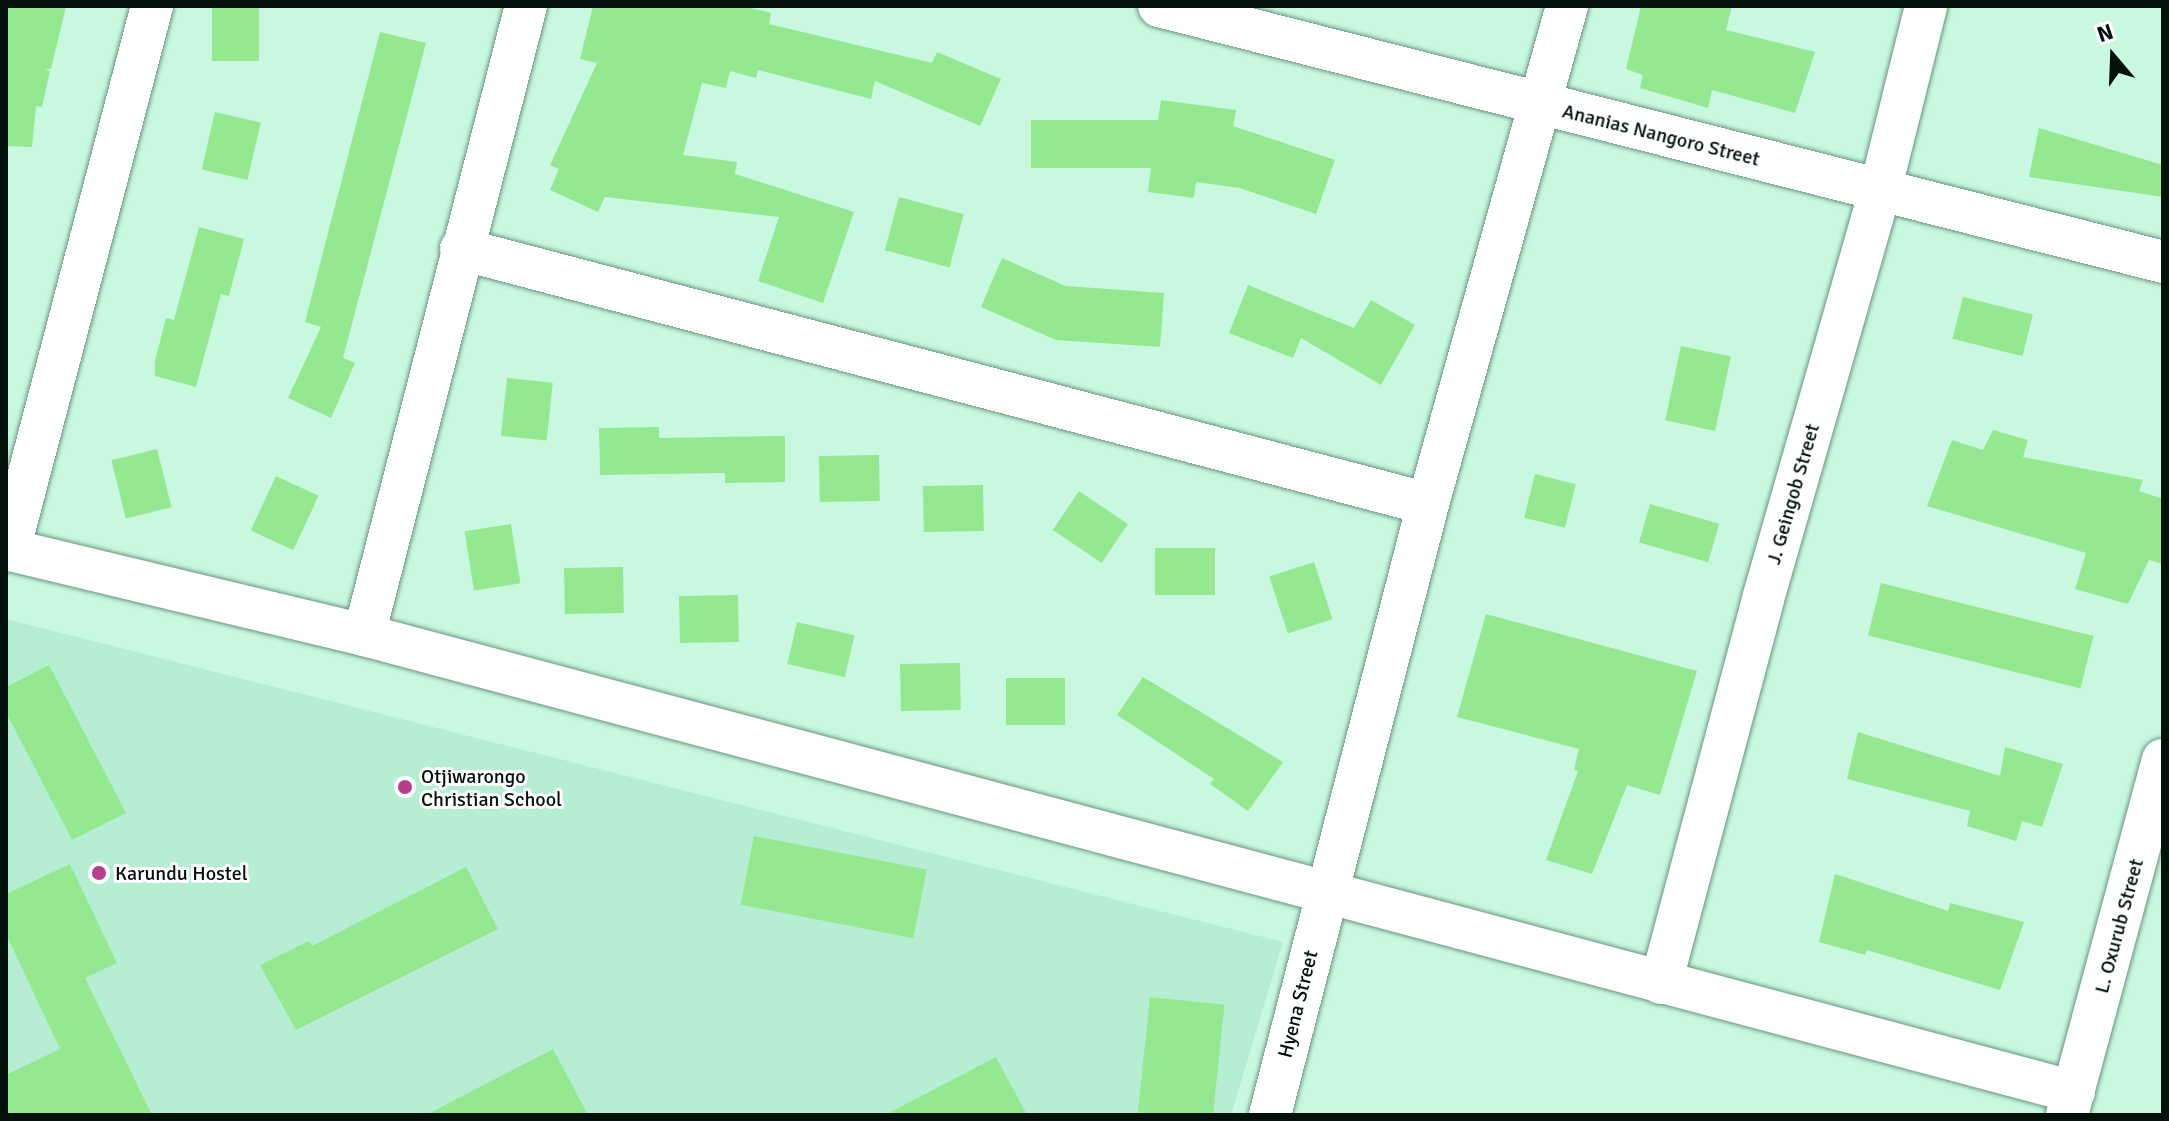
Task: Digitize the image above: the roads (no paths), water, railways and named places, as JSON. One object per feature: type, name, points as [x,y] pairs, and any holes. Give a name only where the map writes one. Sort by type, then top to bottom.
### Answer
[{"type":"street","points":[[152,6],[8,549],[364,635],[1325,892],[1661,983],[2071,1104]]},
{"type":"street","points":[[364,635],[526,6]]},
{"type":"street","name":"Ananias Nangoro Street","points":[[1159,6],[2163,262]]},
{"type":"street","name":"Hyena Street","points":[[1270,1115],[1325,892],[1428,504],[1542,105],[1567,6]]},
{"type":"street","name":"J. Geingob Street","points":[[1661,983],[1763,599],[1880,191],[1926,6]]},
{"type":"street","points":[[461,249],[1428,504]]},
{"type":"street","name":"L. Oxurub Street","points":[[2071,1104],[2163,760]]},
{"type":"place","name":"Otjiwarongo Christian School","points":[[405,787]]},
{"type":"place","name":"Karundu Hostel","points":[[99,873]]}]
